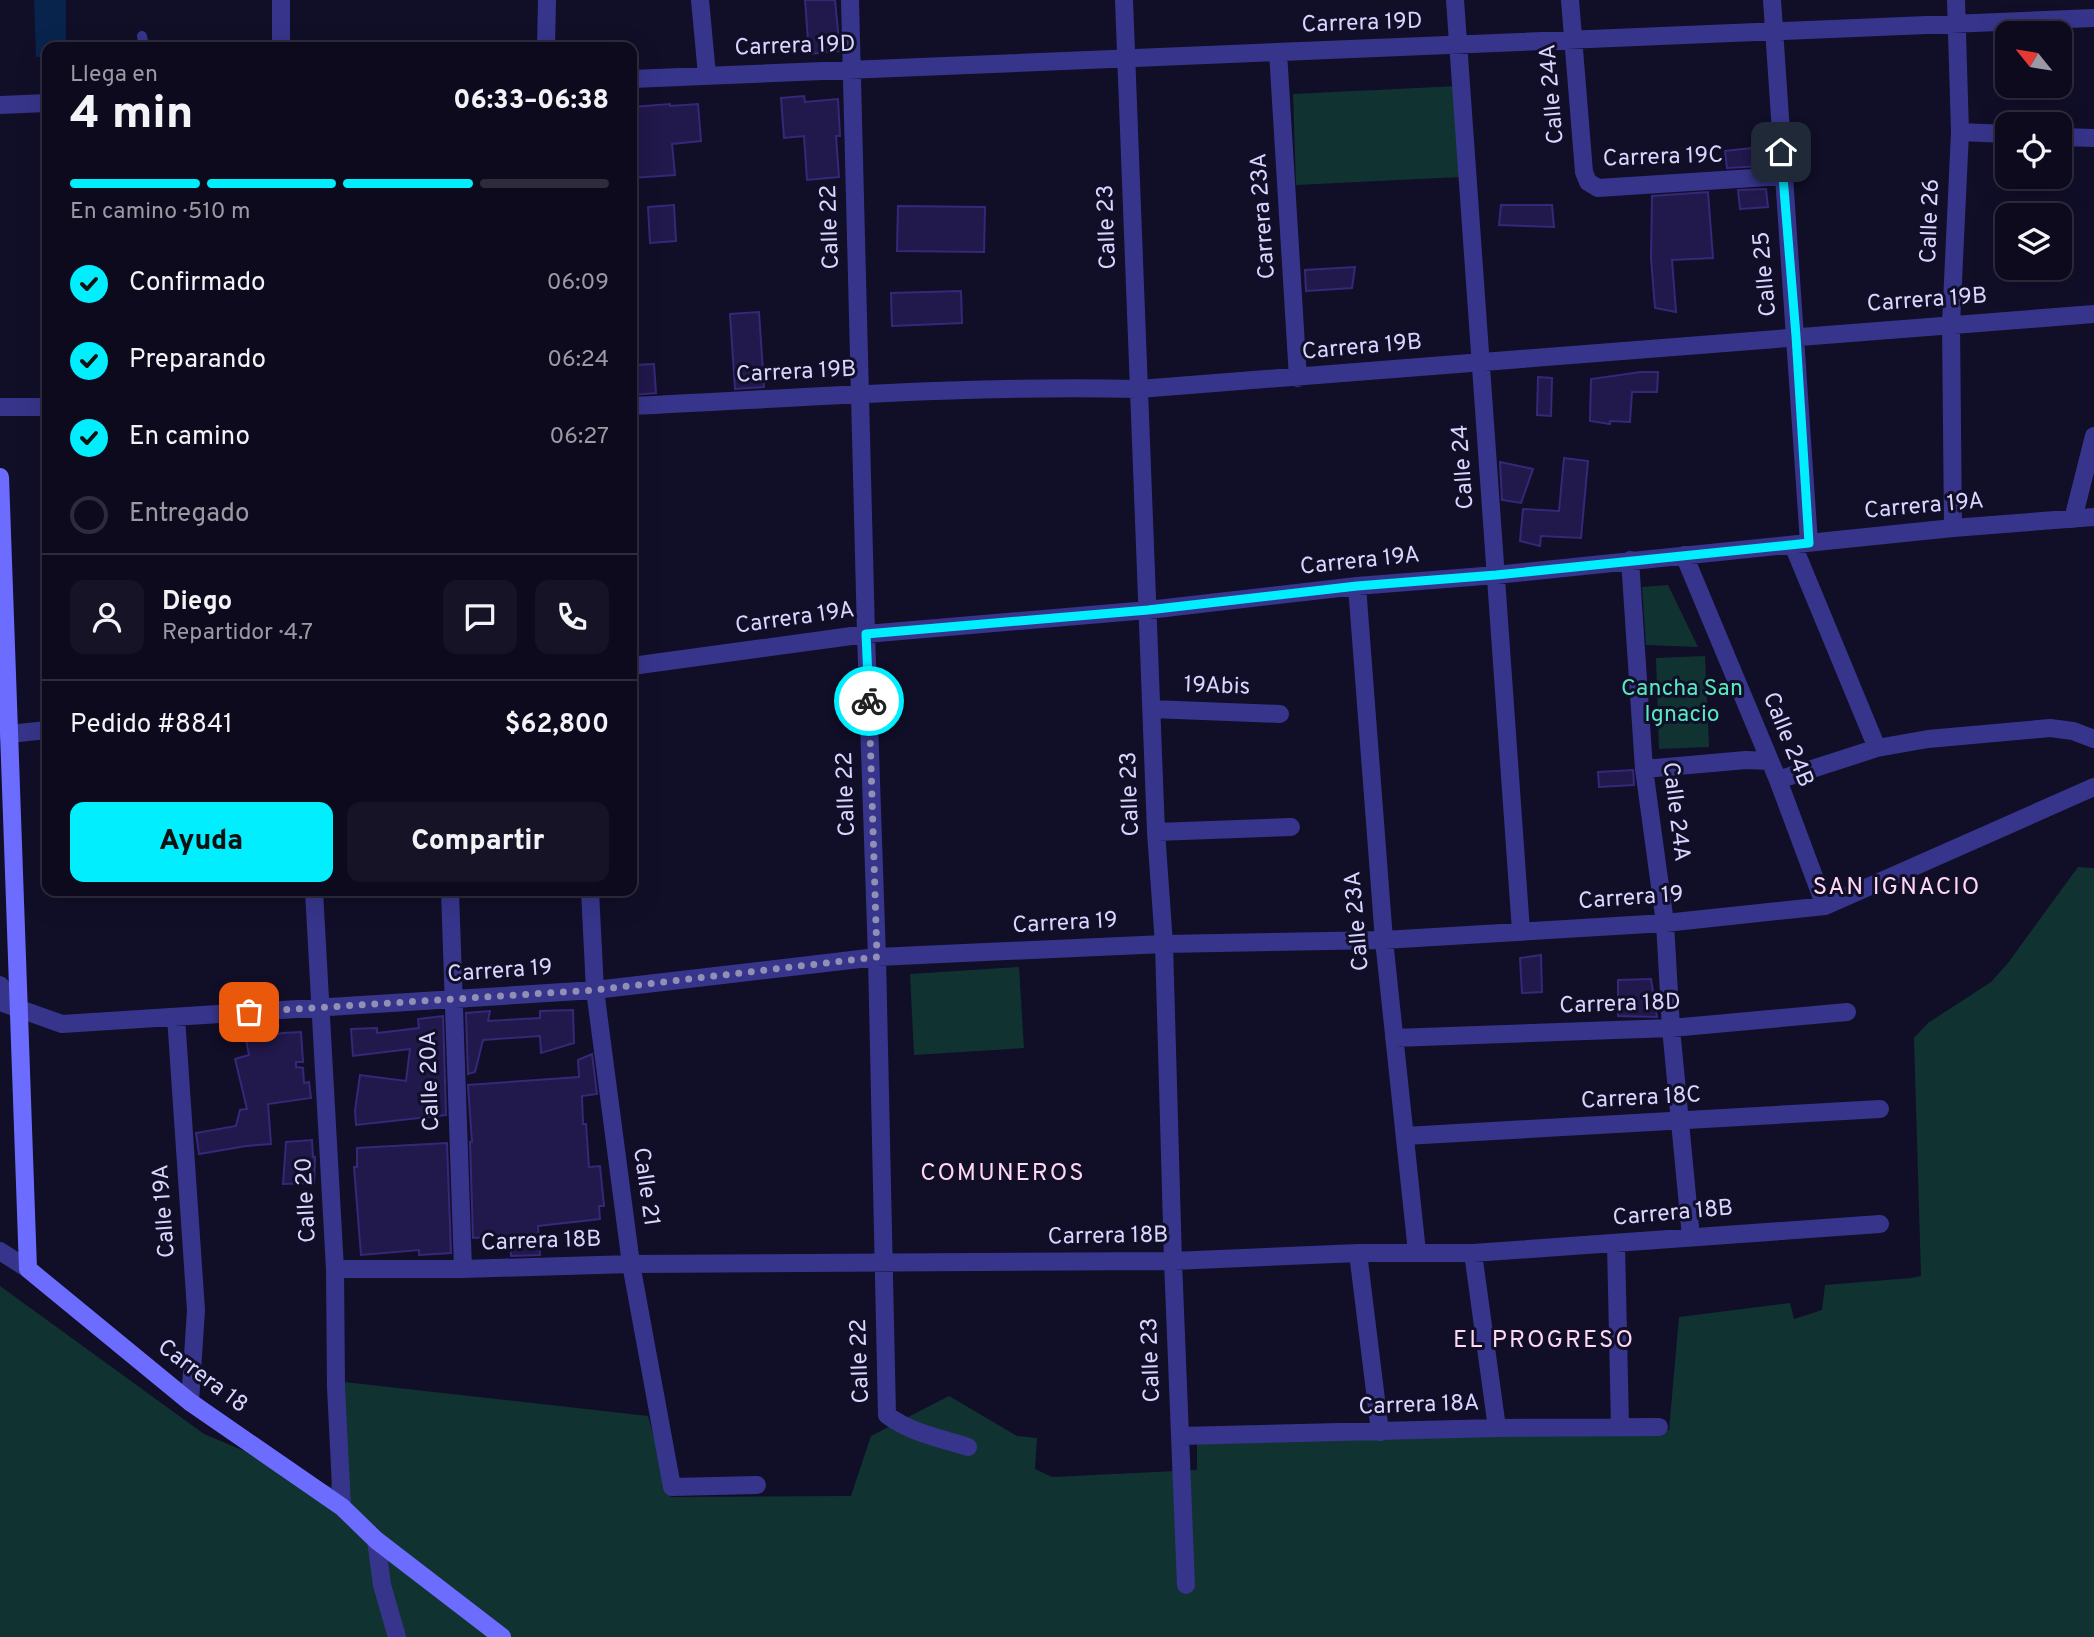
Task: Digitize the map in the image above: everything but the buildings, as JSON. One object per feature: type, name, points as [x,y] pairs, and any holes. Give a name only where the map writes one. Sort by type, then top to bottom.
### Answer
[{"type":"main road","points":[[0,477],[9,1006],[28,1269]]},
{"type":"main road","name":"Carrera 18","points":[[28,1269],[190,1402],[342,1507],[376,1540],[502,1637]]},
{"type":"street","points":[[281,0],[281,42]]},
{"type":"street","points":[[546,42],[547,0]]},
{"type":"street","points":[[700,0],[707,75]]},
{"type":"street","name":"Calle 22","points":[[850,0],[887,1415],[912,1430],[968,1447]]},
{"type":"street","name":"Calle 23","points":[[1124,0],[1156,832],[1164,944],[1186,1585]]},
{"type":"street","name":"Calle 24","points":[[1455,0],[1521,931]]},
{"type":"street","name":"Calle 24A","points":[[1570,0],[1584,172],[1588,182]]},
{"type":"street","name":"Calle 25","points":[[1772,0],[1796,336],[1801,544],[1877,748]]},
{"type":"street","name":"Calle 26","points":[[1953,528],[1951,324],[1960,132],[1956,0]]},
{"type":"street","name":"Carrera 19D","points":[[637,79],[2094,18]]},
{"type":"street","name":"Carrera 23A","points":[[1278,52],[1298,378]]},
{"type":"street","points":[[0,105],[42,103]]},
{"type":"street","points":[[1960,132],[1995,133]]},
{"type":"street","points":[[2072,137],[2094,138]]},
{"type":"street","name":"Carrera 19C","points":[[1588,182],[1598,188],[1783,176]]},
{"type":"street","name":"Carrera 19B","points":[[637,406],[860,394],[1139,389],[2094,314]]},
{"type":"street","points":[[0,407],[42,407]]},
{"type":"street","points":[[2073,519],[2094,436]]},
{"type":"street","name":"Carrera 19A","points":[[637,665],[866,634],[1148,610],[1357,586],[1496,575],[1953,528],[2094,517]]},
{"type":"street","name":"Calle 24B","points":[[1684,555],[1778,780],[1825,906]]},
{"type":"street","name":"Calle 24A","points":[[1630,560],[1644,769],[1665,923],[1671,1028],[1690,1237]]},
{"type":"street","name":"Calle 23A","points":[[1357,586],[1384,940],[1417,1252]]},
{"type":"street","name":"19Abis","points":[[1152,709],[1280,715]]},
{"type":"street","points":[[1778,780],[1877,748],[1928,739],[2050,728],[2073,731],[2094,739]]},
{"type":"street","points":[[4,732],[42,730]]},
{"type":"street","points":[[1644,769],[1746,760],[1769,761]]},
{"type":"street","name":"Carrera 19","points":[[9,1006],[62,1024],[595,990],[877,957],[1164,944],[1384,940],[1665,923],[1825,906],[2094,787]]},
{"type":"street","points":[[1156,832],[1291,827]]},
{"type":"street","name":"Calle 20","points":[[314,896],[335,1269],[336,1387],[342,1507]]},
{"type":"street","name":"Calle 20A","points":[[450,896],[463,1269]]},
{"type":"street","name":"Calle 21","points":[[590,896],[595,990],[631,1264],[672,1487],[757,1486]]},
{"type":"street","points":[[0,985],[9,1006]]},
{"type":"street","name":"Carrera 18D","points":[[1394,1038],[1671,1028],[1847,1012]]},
{"type":"street","name":"Calle 19A","points":[[176,1017],[196,1310],[190,1402]]},
{"type":"street","name":"Carrera 18C","points":[[1405,1136],[1880,1110]]},
{"type":"street","name":"Carrera 18B","points":[[335,1269],[463,1269],[631,1264],[1173,1261],[1358,1253],[1474,1253],[1881,1224]]},
{"type":"street","points":[[1616,1244],[1620,1426]]},
{"type":"street","name":"Carrera 18","points":[[0,1251],[28,1269]]},
{"type":"street","points":[[1358,1253],[1380,1432]]},
{"type":"street","points":[[1474,1253],[1497,1428]]},
{"type":"street","name":"Carrera 18A","points":[[1180,1437],[1497,1428],[1659,1427]]},
{"type":"street","points":[[376,1540],[382,1585],[397,1637]]},
{"type":"lane","points":[[142,36],[143,42]]},
{"type":"green space","points":[[1458,86],[1461,177],[1296,185],[1293,94]]},
{"type":"green space","points":[[1668,585],[1698,647],[1646,645],[1642,587]]},
{"type":"green space","name":"Cancha San Ignacio","points":[[1705,656],[1709,747],[1659,749],[1656,658]]},
{"type":"green space","points":[[2078,867],[2094,868],[2094,1637],[0,1637],[0,1286],[204,1434],[331,1487],[344,1382],[648,1416],[671,1497],[851,1496],[871,1436],[949,1396],[1017,1436],[1037,1438],[1035,1469],[1052,1477],[1197,1470],[1197,1440],[1600,1428],[1669,1430],[1679,1317],[1790,1303],[1794,1319],[1822,1310],[1825,1285],[1921,1276],[1914,1038],[1928,1023],[1991,982]]},
{"type":"green space","points":[[1019,967],[1024,1048],[914,1055],[910,974]]},
{"type":"water","points":[[34,0],[66,0],[66,42],[42,42],[42,57],[36,57]]},
{"type":"way so far","points":[[249,1012],[595,990],[877,957],[869,701]]},
{"type":"district","name":"SAN IGNACIO","points":[[1897,888]]},
{"type":"district","name":"COMUNEROS","points":[[1003,1174]]},
{"type":"district","name":"EL PROGRESO","points":[[1544,1341]]},
{"type":"route","points":[[869,701],[866,634],[1148,610],[1357,586],[1496,575],[1809,543],[1781,152]]}]
